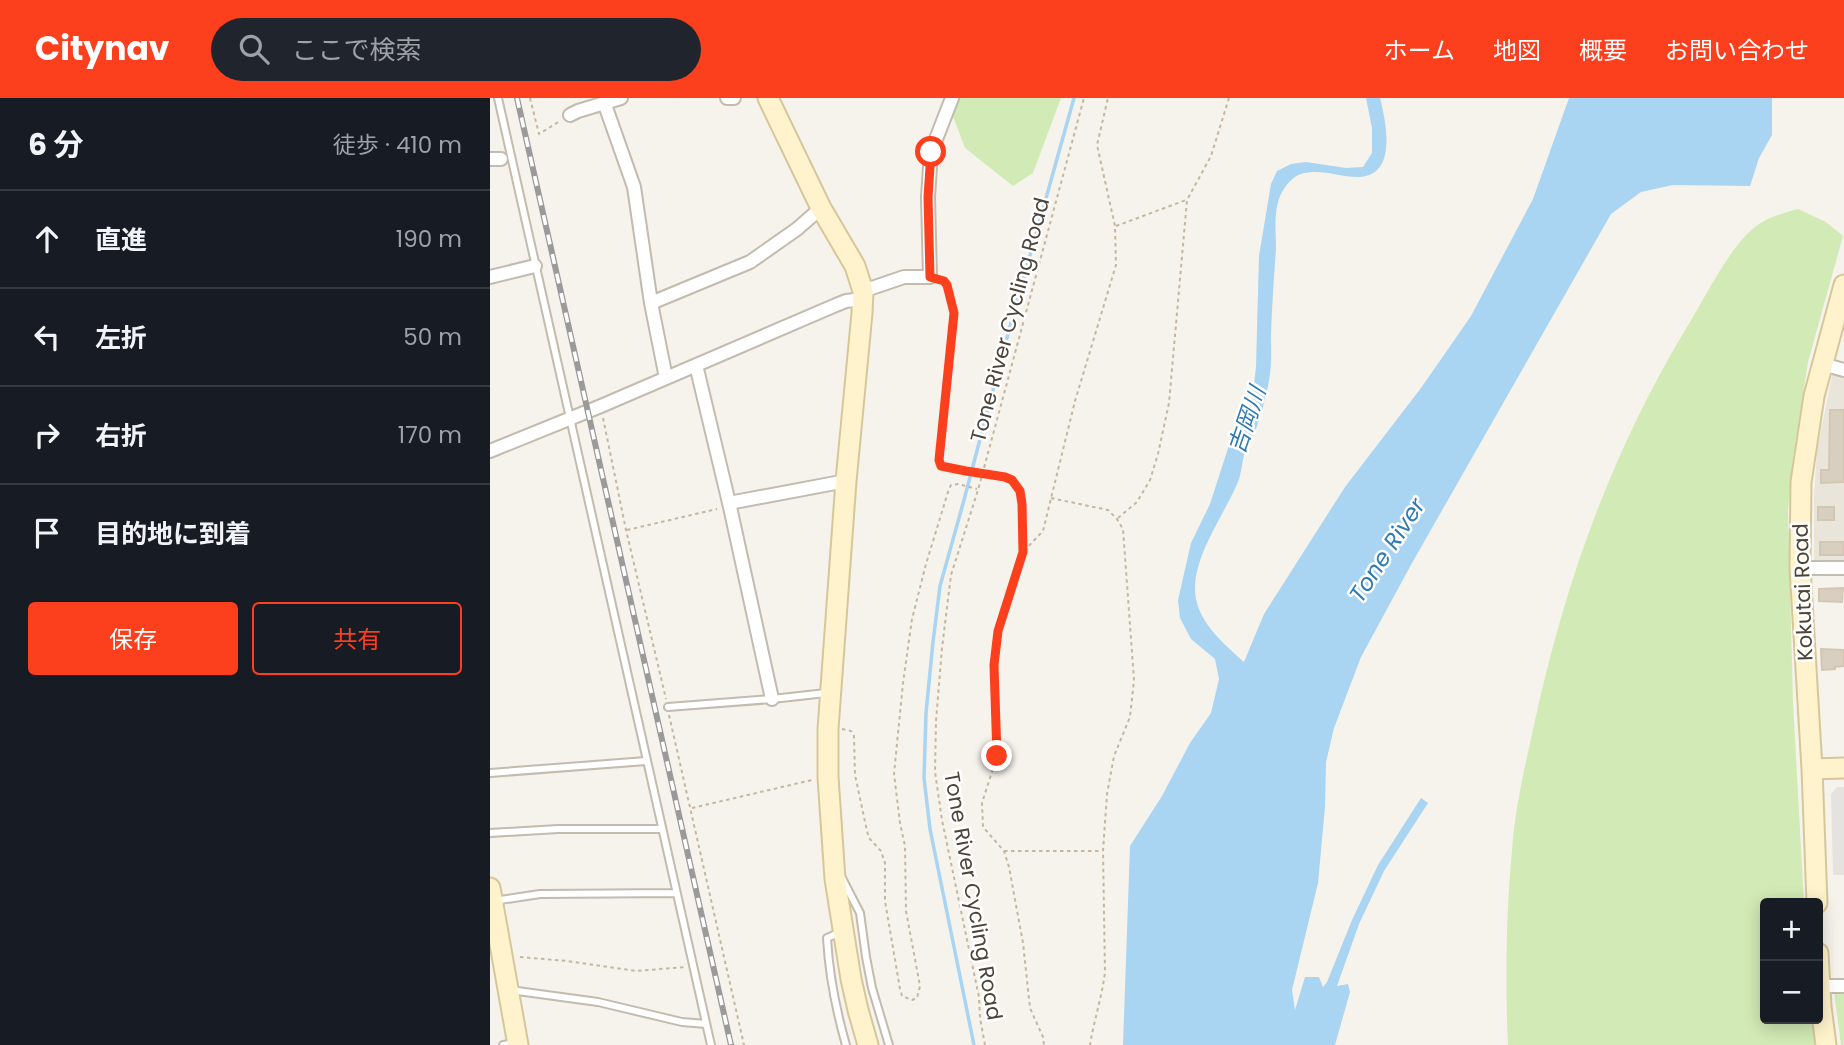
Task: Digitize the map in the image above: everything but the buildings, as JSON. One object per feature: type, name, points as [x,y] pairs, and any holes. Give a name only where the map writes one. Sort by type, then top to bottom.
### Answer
[{"type":"street","points":[[570,116],[619,98]]},
{"type":"street","points":[[727,98],[734,98]]},
{"type":"street","points":[[768,98],[821,208],[855,266],[863,295],[846,481],[828,729],[828,777],[835,878],[858,1010],[868,1045]]},
{"type":"street","points":[[490,452],[904,277],[930,277],[928,197],[931,152],[951,98]]},
{"type":"street","points":[[604,102],[634,187],[651,303],[666,377]]},
{"type":"street","points":[[651,303],[750,262],[797,229],[821,208]]},
{"type":"street","points":[[490,277],[536,266]]},
{"type":"street","name":"Kokutai Road","points":[[1817,898],[1800,568],[1801,482],[1810,419],[1822,364],[1844,285]]},
{"type":"street","points":[[1822,364],[1844,370]]},
{"type":"street","points":[[696,365],[772,699]]},
{"type":"street","points":[[729,505],[846,481]]},
{"type":"street","points":[[1800,568],[1844,568]]},
{"type":"street","points":[[1812,769],[1844,768]]},
{"type":"street","points":[[491,894],[509,990],[513,1044]]},
{"type":"street","points":[[1823,986],[1844,986]]},
{"type":"street","points":[[1823,1020],[1826,1045]]},
{"type":"lane","points":[[498,98],[711,1045]]},
{"type":"lane","points":[[668,707],[832,692]]},
{"type":"lane","points":[[490,773],[646,761]]},
{"type":"lane","points":[[490,833],[662,830]]},
{"type":"lane","points":[[835,878],[841,876],[859,909],[872,989],[889,1045]]},
{"type":"lane","points":[[491,894],[676,893]]},
{"type":"lane","points":[[844,932],[827,939],[834,992],[846,1045]]},
{"type":"lane","points":[[509,990],[597,1002],[682,1022],[706,1024]]},
{"type":"path","points":[[530,98],[539,134],[570,116]]},
{"type":"path","name":"Tone River Cycling Road","points":[[985,1045],[979,997],[935,772],[941,660],[951,575],[983,473],[1084,98]]},
{"type":"path","points":[[1023,552],[1043,531],[1075,401],[1116,265],[1115,226],[1097,145],[1108,98]]},
{"type":"path","points":[[1117,519],[1137,502],[1150,480],[1158,454],[1168,403],[1187,200],[1210,156],[1229,98]]},
{"type":"path","points":[[1115,226],[1187,200]]},
{"type":"path","points":[[930,277],[944,281],[947,285],[954,313],[939,460],[941,466],[1012,480],[1020,491],[1022,504],[1023,552],[998,631],[994,665],[997,756],[982,803],[983,827],[1004,850],[1009,867],[1023,943],[1030,1008],[1044,1045]]},
{"type":"path","points":[[601,406],[626,530],[744,1045]]},
{"type":"path","points":[[842,729],[851,731],[854,736],[855,775],[867,831],[869,838],[881,851],[885,863],[885,901],[900,989],[902,996],[912,1000],[917,998],[920,986],[906,911],[905,846],[894,774],[902,682],[912,619],[948,492],[951,485],[958,484],[978,490]]},
{"type":"path","points":[[1051,498],[1108,510],[1123,529],[1134,680],[1130,717],[1114,756],[1107,794],[1103,851],[1105,972],[1090,1045]]},
{"type":"path","points":[[626,530],[729,505]]},
{"type":"path","points":[[691,808],[828,777]]},
{"type":"path","points":[[1004,850],[1103,851]]},
{"type":"path","points":[[503,958],[567,961],[636,971],[693,965]]},
{"type":"shaded area","points":[[1836,373],[1844,375],[1844,564],[1814,563],[1817,451],[1832,376]]},
{"type":"shaded area","points":[[1837,787],[1844,787],[1844,875],[1833,875],[1831,794]]},
{"type":"green space","points":[[946,98],[1061,98],[1033,173],[1013,186],[965,148]]},
{"type":"green space","points":[[1798,209],[1826,222],[1843,236],[1808,362],[1788,511],[1793,702],[1804,898],[1760,898],[1760,1024],[1814,1024],[1817,1045],[1508,1045],[1507,923],[1515,819],[1546,672],[1576,569],[1613,471],[1660,374],[1738,244],[1759,224]]},
{"type":"green space","points":[[1834,991],[1844,991],[1844,1045],[1841,1045]]},
{"type":"water","points":[[1366,98],[1380,98],[1385,120],[1386,146],[1379,168],[1371,174],[1358,177],[1315,172],[1301,174],[1290,181],[1279,198],[1271,366],[1267,392],[1255,432],[1245,451],[1238,482],[1205,548],[1196,575],[1196,600],[1205,621],[1219,639],[1244,662],[1264,614],[1345,487],[1421,388],[1471,316],[1533,199],[1569,98],[1772,98],[1772,135],[1759,158],[1750,186],[1673,185],[1641,192],[1611,214],[1361,657],[1334,728],[1326,762],[1318,883],[1292,990],[1295,1010],[1305,977],[1319,977],[1323,987],[1327,982],[1378,865],[1421,798],[1428,803],[1384,871],[1359,924],[1337,986],[1348,984],[1350,992],[1335,1045],[1123,1045],[1130,846],[1162,796],[1190,743],[1211,713],[1219,679],[1215,659],[1191,639],[1180,618],[1178,600],[1191,543],[1210,504],[1231,439],[1244,417],[1253,393],[1259,256],[1271,184],[1277,171],[1291,164],[1306,162],[1346,168],[1363,167],[1372,153],[1372,128]]},
{"type":"waterway","points":[[974,1045],[930,829],[924,778],[926,713],[933,642],[940,586],[1074,98]]},
{"type":"railway","points":[[517,98],[731,1045]]},
{"type":"route","points":[[931,152],[928,197],[930,277],[944,281],[947,285],[954,313],[939,460],[941,466],[1012,480],[1020,491],[1022,504],[1023,552],[998,631],[994,665],[997,756]]},
{"type":"water label","name":"吉岡川","points":[[1247,420]]},
{"type":"water label","name":"Tone River","points":[[1387,550]]}]
